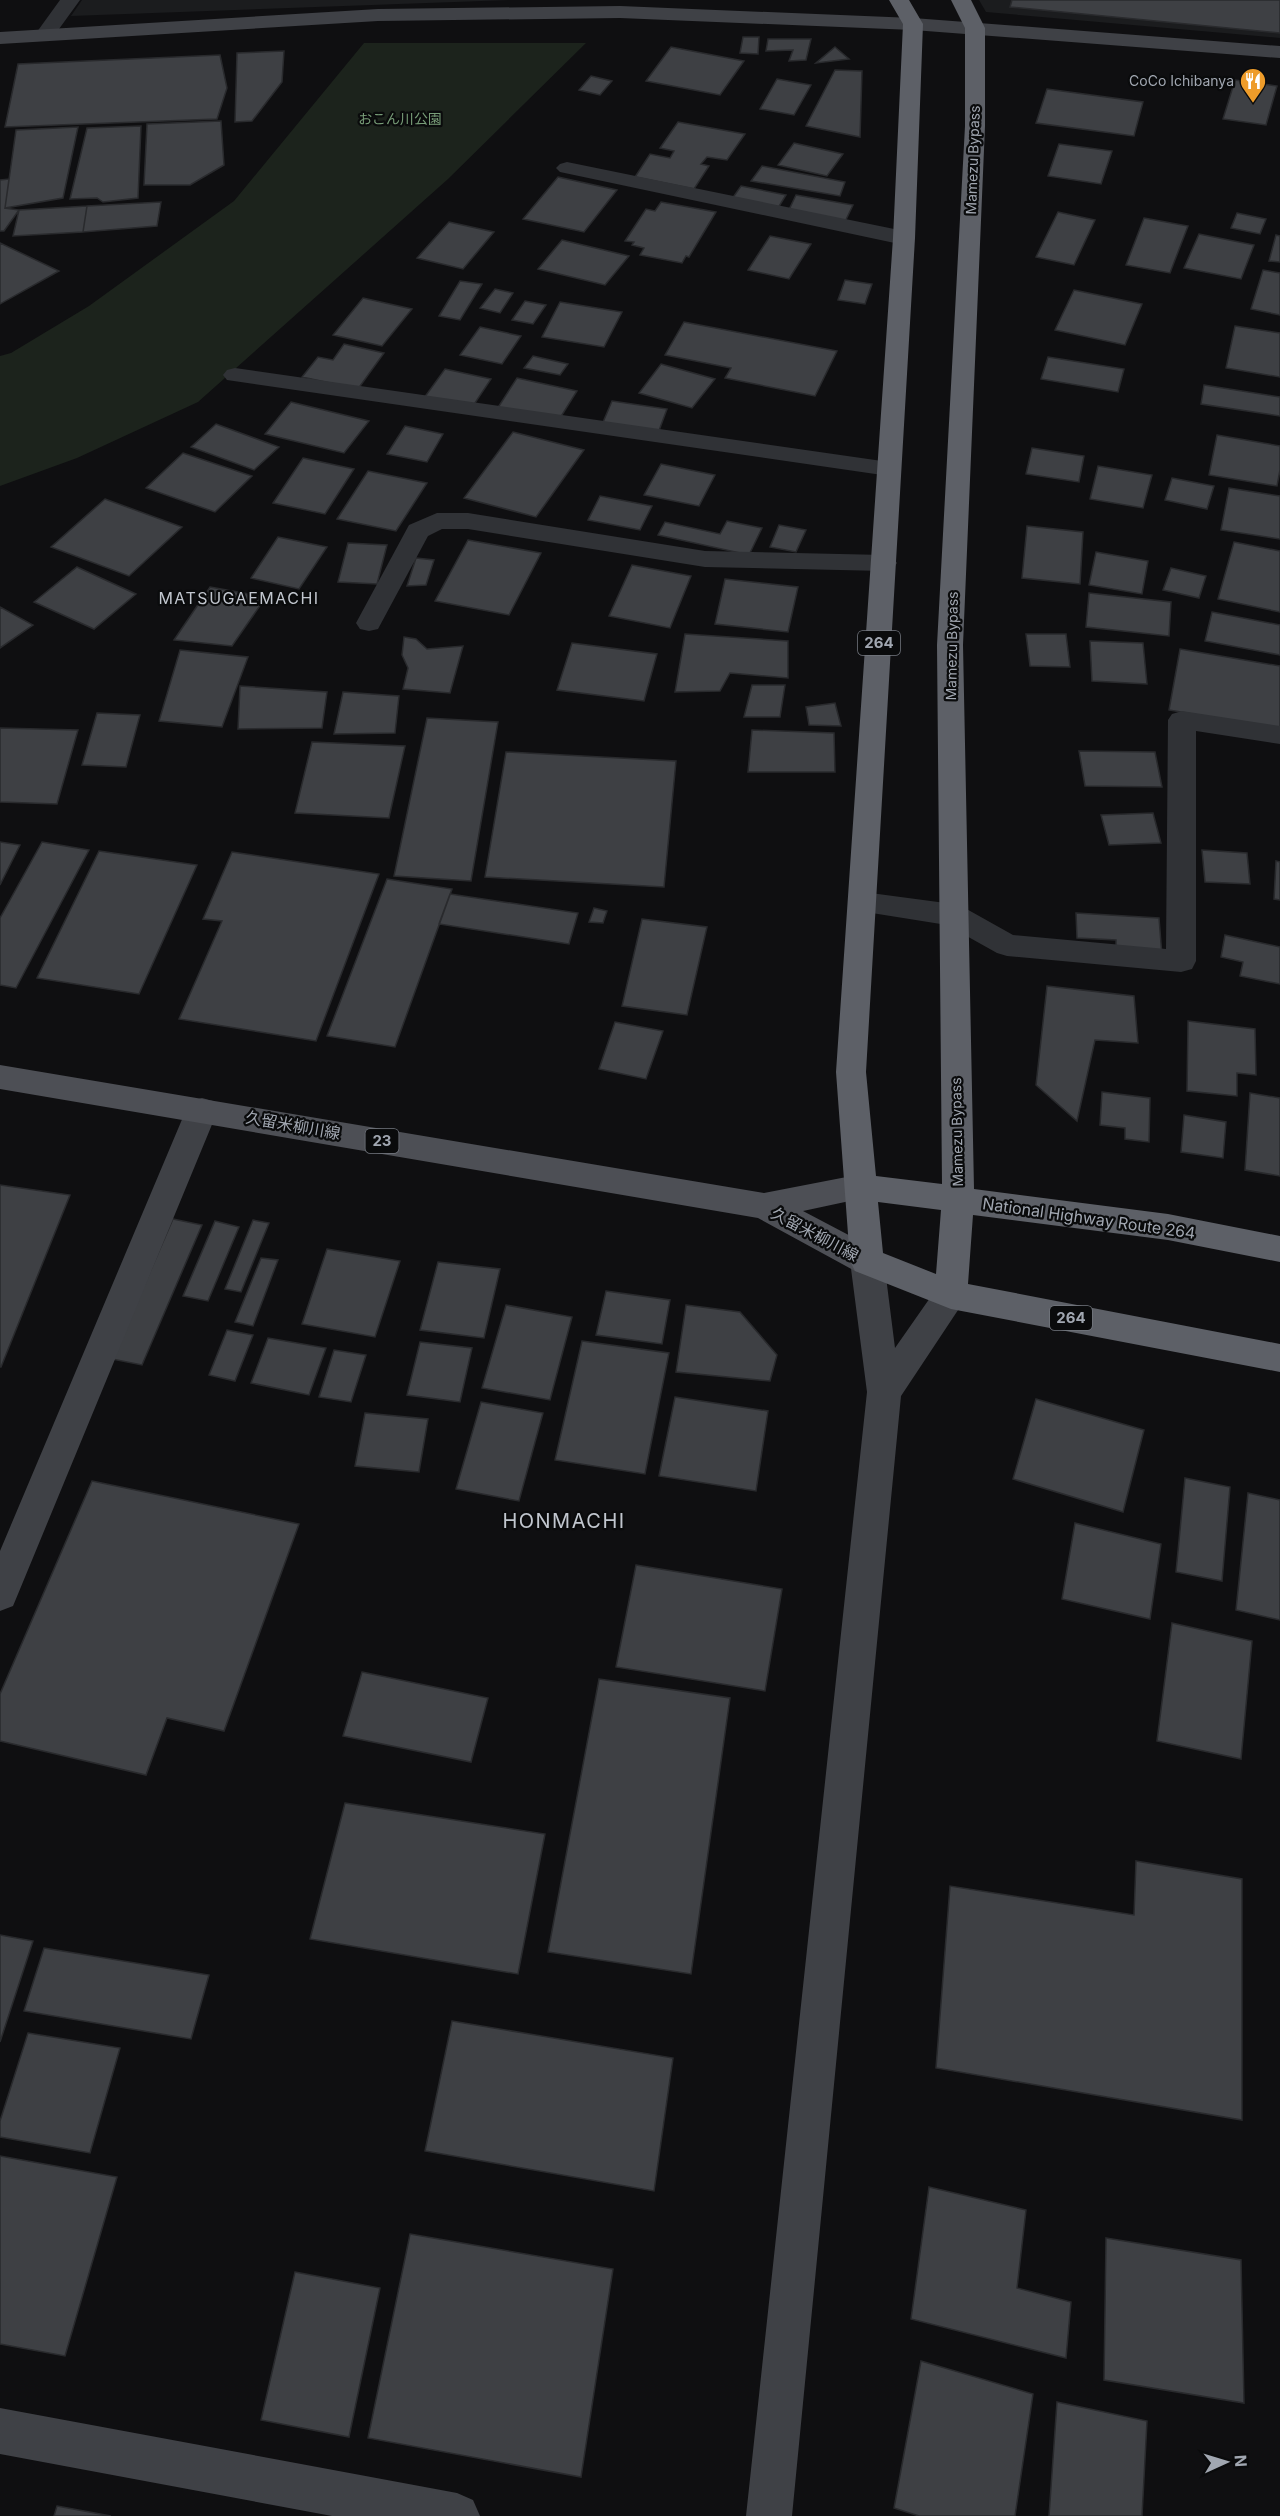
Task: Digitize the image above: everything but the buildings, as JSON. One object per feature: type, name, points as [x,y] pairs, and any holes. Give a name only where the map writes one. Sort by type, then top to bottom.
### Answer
[{"type":"highway","points":[[900,0],[913,24]]},
{"type":"highway","name":"Mamezu Bypass","points":[[951,1295],[958,1200],[950,645],[975,126],[975,28],[961,0]]},
{"type":"highway","name":"264","points":[[913,24],[904,238],[851,1072],[867,1261],[951,1295],[1280,1358]]},
{"type":"highway","name":"National Highway Route 264","points":[[862,1187],[1168,1227],[1280,1250]]},
{"type":"main road","name":"久留米柳川線","points":[[0,1077],[764,1206],[867,1261]]},
{"type":"main road","name":"久留米柳川線","points":[[764,1206],[862,1187]]},
{"type":"street","points":[[44,36],[70,0]]},
{"type":"street","points":[[0,38],[378,15],[620,12],[913,24],[1280,52]]},
{"type":"street","points":[[567,168],[904,238]]},
{"type":"street","points":[[236,375],[889,469]]},
{"type":"street","points":[[369,623],[418,531],[437,521],[468,521],[705,558],[884,563]]},
{"type":"street","points":[[863,903],[953,915],[1007,945],[1181,961],[1182,720],[1280,735]]},
{"type":"street","points":[[0,1594],[202,1110]]},
{"type":"street","points":[[769,2516],[884,1392],[867,1261]]},
{"type":"street","points":[[884,1392],[951,1295]]},
{"type":"street","points":[[0,2431],[457,2516]]},
{"type":"shaded area","points":[[82,0],[510,0],[71,16]]},
{"type":"shaded area","points":[[979,0],[1280,0],[1280,38],[986,12]]},
{"type":"green space","name":"おこん川公園","points":[[364,43],[586,43],[448,179],[198,402],[77,458],[0,486],[0,356],[11,353],[89,306],[234,201]]},
{"type":"place","name":"CoCo Ichibanya","points":[[1253,104]]},
{"type":"district","name":"MATSUGAEMACHI","points":[[239,598]]},
{"type":"district","name":"HONMACHI","points":[[564,1521]]}]
